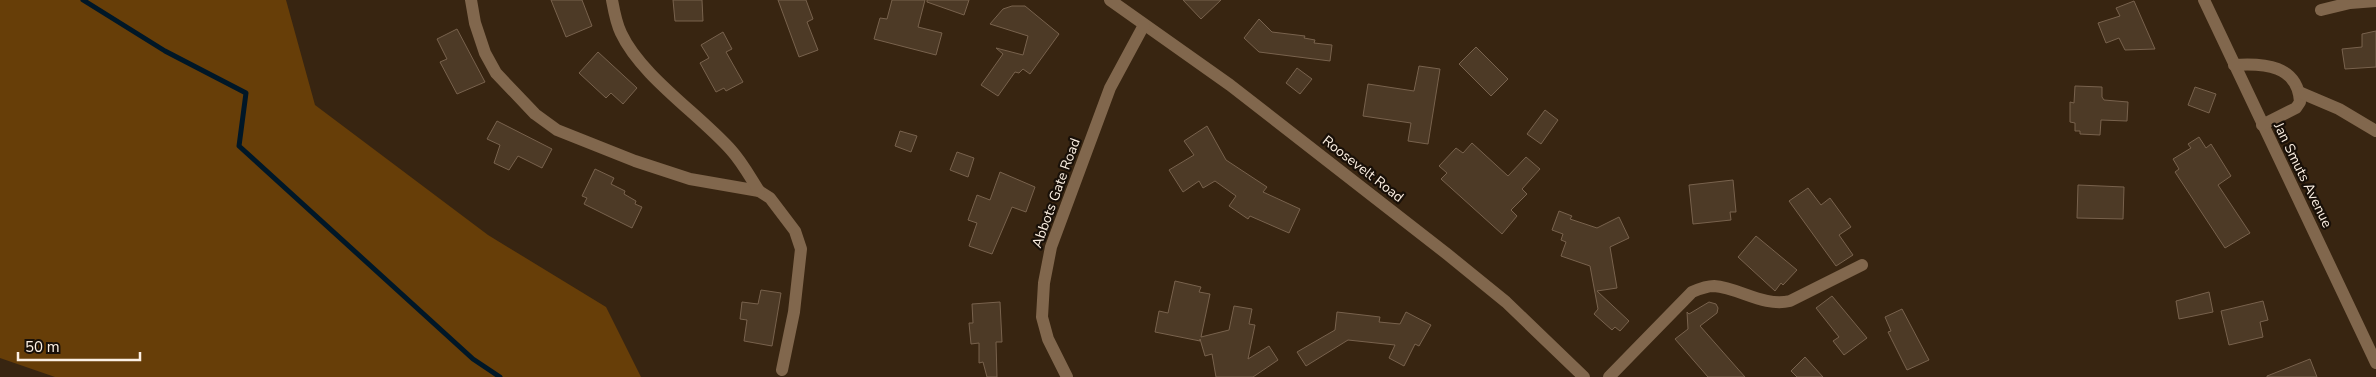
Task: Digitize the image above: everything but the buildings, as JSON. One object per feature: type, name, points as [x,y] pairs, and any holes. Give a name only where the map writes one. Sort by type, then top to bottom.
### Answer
[{"type":"street","points":[[471,0],[475,23],[485,53],[496,73],[528,108],[557,130],[609,152],[690,179],[759,191],[770,198],[795,231],[801,250],[794,312],[782,370]]},
{"type":"street","points":[[612,0],[620,33],[632,49],[674,97],[732,151],[759,191]]},
{"type":"street","name":"Roosevelt Road","points":[[1110,0],[1230,84],[1454,260],[1506,302],[1584,377]]},
{"type":"street","name":"Jan Smuts Avenue","points":[[2204,0],[2376,363]]},
{"type":"street","points":[[2321,10],[2359,1],[2376,1]]},
{"type":"street","name":"Abbots Gate Road","points":[[1067,377],[1048,339],[1042,317],[1044,283],[1051,247],[1110,88],[1144,25]]},
{"type":"street","points":[[2234,65],[2250,64],[2281,69],[2295,83],[2300,92],[2300,102],[2296,108],[2262,125]]},
{"type":"street","points":[[2300,92],[2339,109],[2376,131]]},
{"type":"street","points":[[1609,377],[1692,292],[1716,286],[1771,302],[1781,303],[1790,301],[1862,265]]},
{"type":"shaded area","points":[[0,0],[286,0],[315,105],[488,235],[606,307],[641,377],[55,377],[0,358]]},
{"type":"waterway","points":[[83,0],[165,51],[246,93],[239,146],[473,359],[500,377]]}]
